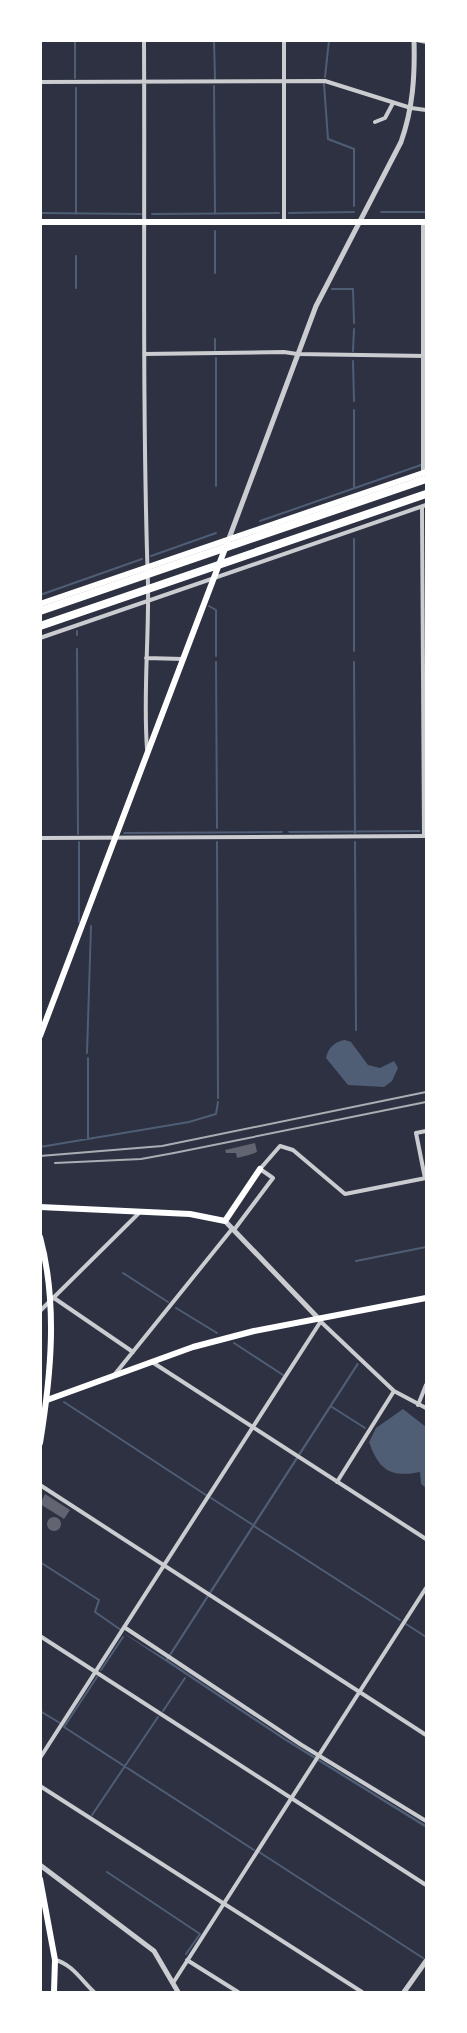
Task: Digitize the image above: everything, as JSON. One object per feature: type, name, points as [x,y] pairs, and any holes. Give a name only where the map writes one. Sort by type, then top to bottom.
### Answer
[{"type":"highway","points":[[40,611],[425,474]]},
{"type":"highway","points":[[40,626],[426,494]]},
{"type":"main road","points":[[40,222],[425,222]]},
{"type":"main road","points":[[40,604],[425,474]]},
{"type":"main road","points":[[40,1036],[228,541]]},
{"type":"main road","points":[[40,1207],[190,1214],[225,1221],[260,1169]]},
{"type":"main road","points":[[40,1237],[52,1299],[47,1400],[40,1443]]},
{"type":"main road","points":[[47,1400],[193,1347],[254,1331],[426,1298]]},
{"type":"main road","points":[[40,1879],[55,1960],[54,1992]]},
{"type":"street","points":[[144,40],[147,568],[144,713],[148,755]]},
{"type":"street","points":[[284,40],[285,222]]},
{"type":"street","points":[[228,541],[316,306],[395,155],[411,108],[415,71],[415,40],[426,42]]},
{"type":"street","points":[[40,82],[325,81],[393,103],[426,110]]},
{"type":"street","points":[[375,122],[385,118],[393,103]]},
{"type":"street","points":[[425,222],[425,474]]},
{"type":"street","points":[[144,354],[284,352],[425,356]]},
{"type":"street","points":[[40,638],[424,506],[425,836],[40,838]]},
{"type":"street","points":[[146,658],[184,659]]},
{"type":"street","points":[[115,1375],[273,1178],[260,1169],[280,1146],[293,1150],[345,1194],[426,1178],[416,1133],[426,1131]]},
{"type":"street","points":[[40,1311],[140,1212]]},
{"type":"street","points":[[225,1221],[320,1320],[394,1391],[426,1408]]},
{"type":"street","points":[[52,1299],[133,1352]]},
{"type":"street","points":[[40,1758],[320,1320]]},
{"type":"street","points":[[152,1362],[426,1539]]},
{"type":"street","points":[[418,1405],[426,1385]]},
{"type":"street","points":[[337,1482],[394,1391]]},
{"type":"street","points":[[40,1485],[426,1735]]},
{"type":"street","points":[[172,1983],[426,1588]]},
{"type":"street","points":[[123,1630],[169,1657],[317,1757],[426,1821]]},
{"type":"street","points":[[40,1636],[426,1885]]},
{"type":"street","points":[[40,1786],[362,1992]]},
{"type":"street","points":[[40,1865],[154,1951],[178,1992]]},
{"type":"street","points":[[55,1960],[62,1961],[71,1968],[94,1992]]},
{"type":"street","points":[[187,1960],[238,1992]]},
{"type":"street","points":[[404,1992],[426,1961]]},
{"type":"water","points":[[420,830],[420,832],[289,833],[288,831]]},
{"type":"water","points":[[283,831],[282,833],[123,834],[124,832]]},
{"type":"water","points":[[345,1040],[351,1042],[368,1065],[380,1068],[394,1061],[398,1068],[392,1081],[384,1087],[348,1085],[326,1058],[333,1045]]},
{"type":"water","points":[[357,1363],[359,1364],[168,1660],[285,1738],[426,1825],[426,1828],[284,1740],[120,1631],[166,1659]]},
{"type":"water","points":[[403,1409],[426,1427],[426,1488],[421,1484],[420,1472],[401,1474],[387,1470],[377,1459],[369,1442],[376,1428]]},
{"type":"building","points":[[255,1143],[257,1152],[237,1158],[236,1153],[226,1153],[225,1150]]},
{"type":"building","points":[[45,1494],[70,1510],[64,1519],[40,1504]]},
{"type":"building","points":[[51,1517],[57,1517],[61,1524],[57,1531],[51,1531],[47,1527],[47,1521]]},
{"type":"waterway","points":[[75,40],[75,78]]},
{"type":"waterway","points":[[214,40],[215,79]]},
{"type":"waterway","points":[[325,77],[329,40]]},
{"type":"waterway","points":[[324,84],[328,139],[354,149],[354,206]]},
{"type":"waterway","points":[[214,86],[215,214]]},
{"type":"waterway","points":[[76,88],[76,214]]},
{"type":"waterway","points":[[289,213],[354,212]]},
{"type":"waterway","points":[[381,212],[426,212]]},
{"type":"waterway","points":[[40,213],[141,214]]},
{"type":"waterway","points":[[152,214],[279,213]]},
{"type":"waterway","points":[[215,231],[215,273]]},
{"type":"waterway","points":[[76,256],[76,288]]},
{"type":"waterway","points":[[332,289],[353,289],[354,323]]},
{"type":"waterway","points":[[353,351],[354,329]]},
{"type":"waterway","points":[[215,339],[215,350]]},
{"type":"waterway","points":[[216,358],[216,486]]},
{"type":"waterway","points":[[353,361],[354,401]]},
{"type":"waterway","points":[[354,410],[354,487]]},
{"type":"waterway","points":[[260,521],[421,465]]},
{"type":"waterway","points":[[151,556],[216,533]]},
{"type":"waterway","points":[[354,539],[354,651]]},
{"type":"waterway","points":[[40,595],[142,559]]},
{"type":"waterway","points":[[209,606],[216,610],[216,656]]},
{"type":"waterway","points":[[77,649],[78,834]]},
{"type":"waterway","points":[[216,662],[217,828]]},
{"type":"waterway","points":[[354,662],[355,833]]},
{"type":"waterway","points":[[79,842],[79,922]]},
{"type":"waterway","points":[[217,842],[218,1098]]},
{"type":"waterway","points":[[355,842],[356,1030]]},
{"type":"waterway","points":[[87,1053],[91,926]]},
{"type":"waterway","points":[[88,1058],[88,1139]]},
{"type":"waterway","points":[[40,1147],[189,1122],[216,1114],[218,1102]]},
{"type":"waterway","points":[[356,1261],[426,1247]]},
{"type":"waterway","points":[[123,1273],[168,1302]]},
{"type":"waterway","points":[[176,1308],[217,1333]]},
{"type":"waterway","points":[[234,1343],[283,1375]]},
{"type":"waterway","points":[[64,1402],[206,1495]]},
{"type":"waterway","points":[[332,1407],[365,1428]]},
{"type":"waterway","points":[[211,1498],[253,1525]]},
{"type":"waterway","points":[[254,1526],[400,1620]]},
{"type":"waterway","points":[[40,1562],[99,1600],[95,1612],[121,1630]]},
{"type":"waterway","points":[[406,1624],[426,1637]]},
{"type":"waterway","points":[[101,1670],[123,1637]]},
{"type":"waterway","points":[[97,1677],[64,1727],[254,1850]]},
{"type":"waterway","points":[[163,1711],[185,1678]]},
{"type":"waterway","points":[[40,1711],[60,1723]]},
{"type":"waterway","points":[[92,1815],[158,1717]]},
{"type":"waterway","points":[[259,1852],[423,1958]]},
{"type":"waterway","points":[[107,1872],[200,1934],[186,1954]]},
{"type":"railway","points":[[40,1156],[162,1146],[426,1092]]},
{"type":"railway","points":[[55,1163],[141,1159],[426,1102]]}]
